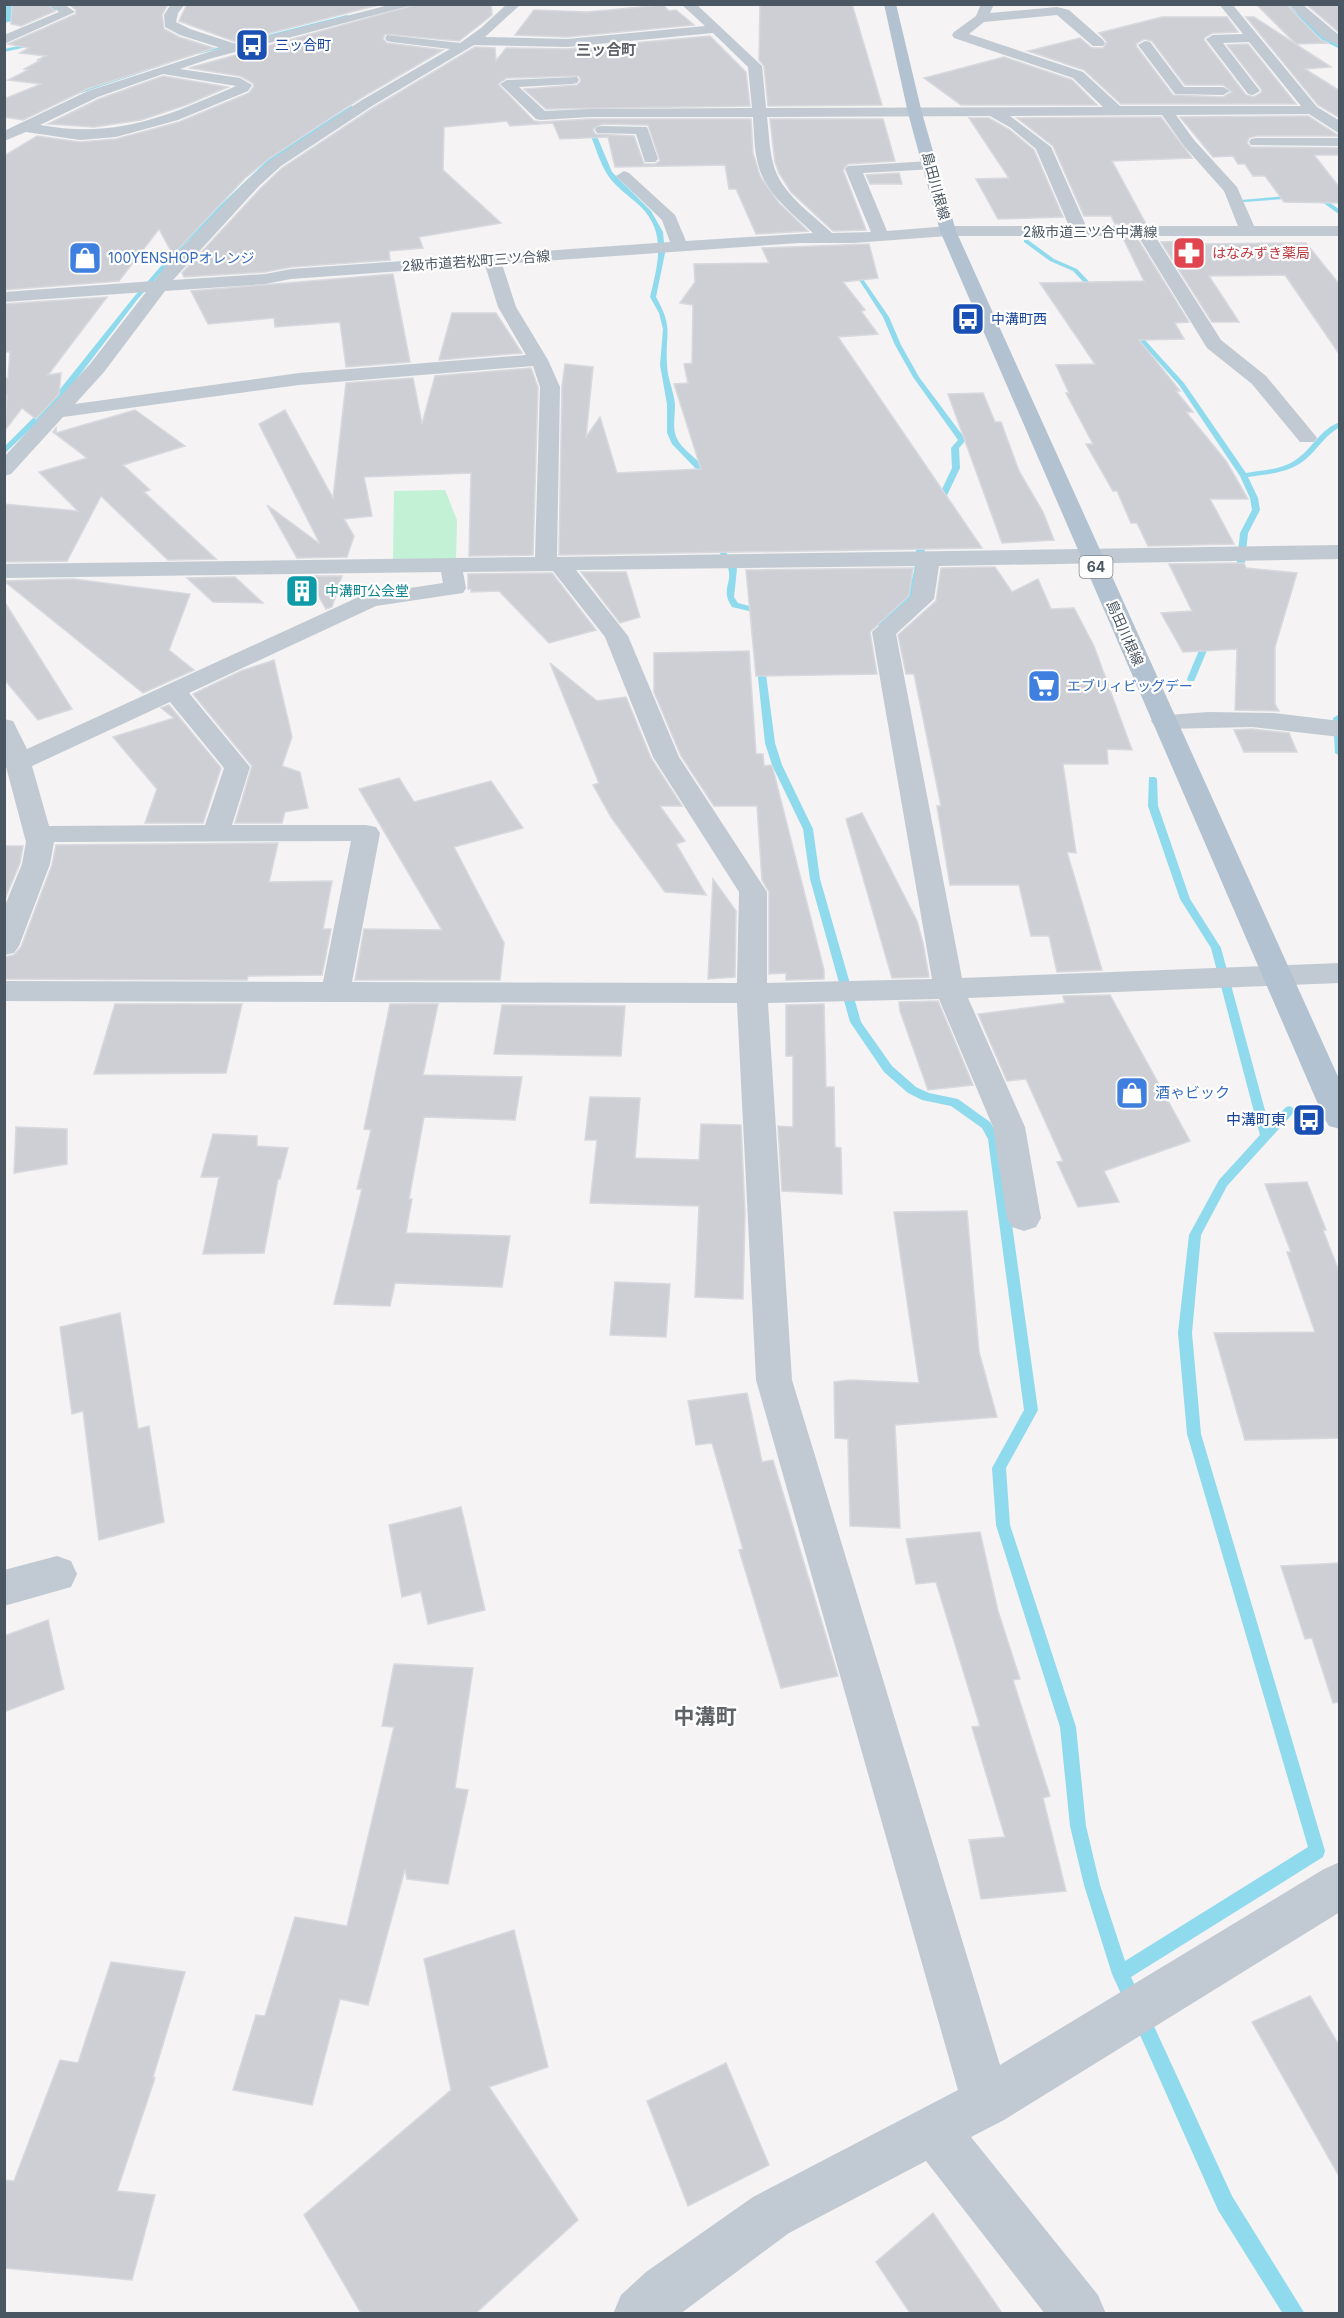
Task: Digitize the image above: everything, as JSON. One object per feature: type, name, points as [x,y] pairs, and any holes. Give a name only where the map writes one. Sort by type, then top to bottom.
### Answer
[{"type":"main road","name":"島田川根線","points":[[890,4],[915,112],[948,231],[1340,1118]]},
{"type":"street","points":[[179,4],[173,10],[170,24],[185,32],[232,47]]},
{"type":"street","points":[[4,137],[93,94],[161,70],[232,47],[410,4]]},
{"type":"street","points":[[4,470],[116,346],[175,266],[253,183],[276,163],[330,127],[467,44],[515,4]]},
{"type":"street","points":[[687,4],[755,66],[765,163],[772,180],[786,199],[828,238]]},
{"type":"street","points":[[988,4],[981,18],[960,35],[1078,75],[1116,111]]},
{"type":"street","points":[[1225,4],[1312,110],[1331,121],[1340,130]]},
{"type":"street","points":[[1294,4],[1328,36],[1340,42]]},
{"type":"street","points":[[4,40],[69,12],[53,6]]},
{"type":"street","points":[[981,18],[1057,11],[1065,13],[1098,43]]},
{"type":"street","points":[[392,38],[467,44],[567,43],[715,29]]},
{"type":"street","points":[[1251,38],[1213,39],[1264,91]]},
{"type":"street","points":[[567,43],[572,80],[598,130],[642,130],[650,159]]},
{"type":"street","points":[[1145,45],[1180,91],[1296,91]]},
{"type":"street","points":[[24,127],[85,135],[125,131],[211,102],[243,87],[244,84],[161,70]]},
{"type":"street","points":[[572,80],[507,84],[541,116],[589,113],[1312,110]]},
{"type":"street","points":[[995,95],[1018,112]]},
{"type":"street","points":[[1166,111],[1189,143],[1231,190],[1248,231]]},
{"type":"street","points":[[994,112],[1016,125],[1043,147],[1080,232]]},
{"type":"street","points":[[330,127],[343,141]]},
{"type":"street","points":[[1256,142],[1340,141]]},
{"type":"street","points":[[881,236],[853,169],[930,166]]},
{"type":"street","points":[[624,176],[669,218],[680,246]]},
{"type":"street","name":"2級市道三ツ合中溝線","points":[[948,231],[1340,231]]},
{"type":"street","name":"2級市道若松町三ツ合線","points":[[493,263],[680,246],[948,231]]},
{"type":"street","points":[[1144,232],[1214,344],[1259,380],[1307,438]]},
{"type":"street","points":[[4,297],[265,279],[295,281],[493,263],[804,245],[853,238]]},
{"type":"street","points":[[493,263],[502,297],[546,369],[550,387],[553,564],[616,636],[666,758],[753,892],[752,993],[774,1380],[986,2102]]},
{"type":"street","points":[[57,412],[299,379],[539,360]]},
{"type":"street","points":[[4,572],[1340,552]]},
{"type":"street","points":[[928,558],[922,599],[884,632],[949,988],[1009,1127],[1024,1218]]},
{"type":"street","points":[[18,763],[371,600],[455,588],[451,565]]},
{"type":"street","points":[[174,691],[237,767],[216,833]]},
{"type":"street","points":[[1164,721],[1242,719],[1298,721],[1340,729]]},
{"type":"street","points":[[4,726],[12,740],[40,842],[36,864],[4,946]]},
{"type":"street","points":[[39,834],[366,833],[336,990]]},
{"type":"street","points":[[4,991],[837,993],[1340,973]]},
{"type":"street","points":[[4,1588],[57,1574]]},
{"type":"street","points":[[640,2313],[665,2291],[771,2215],[986,2102],[1120,2022],[1340,1885]]},
{"type":"street","points":[[934,2130],[1079,2313]]},
{"type":"green space","points":[[445,490],[457,520],[456,559],[393,559],[394,491]]},
{"type":"building","points":[[12,4],[47,4],[55,11],[21,26],[11,24]]},
{"type":"building","points":[[69,4],[168,4],[162,15],[164,29],[179,37],[214,48],[87,89],[23,120],[4,117],[4,99],[41,84],[8,80],[28,70],[24,69],[46,56],[20,53],[29,48],[8,44],[76,14],[76,10]]},
{"type":"building","points":[[187,4],[382,4],[236,42],[179,21]]},
{"type":"building","points":[[418,4],[491,4],[492,15],[459,41],[385,34],[383,39],[387,43],[443,50],[361,98],[270,158],[245,178],[173,255],[159,229],[119,281],[4,290],[4,156],[37,136],[80,142],[116,139],[179,122],[249,93],[254,86],[253,83],[240,76],[189,68]]},
{"type":"building","points":[[760,4],[852,4],[882,105],[768,106],[764,66],[759,60]]},
{"type":"building","points":[[1256,4],[1286,4],[1321,40],[1329,43],[1296,44]]},
{"type":"building","points":[[1306,4],[1340,4],[1340,33]]},
{"type":"building","points":[[663,5],[669,11],[676,10],[694,25],[567,37],[515,35],[534,10],[587,12]]},
{"type":"building","points":[[1162,17],[1227,17],[1238,32],[1213,33],[1204,40],[1246,95],[1254,97],[1262,90],[1227,45],[1248,44],[1296,104],[1121,104],[1084,70],[1028,51],[1080,38],[1092,48],[1103,48],[1107,42],[1099,33]],"holes":[[[1144,39],[1152,41],[1185,85],[1223,85],[1232,92],[1223,97],[1173,95],[1136,46]]]},
{"type":"building","points":[[1246,17],[1254,17],[1331,67],[1305,69],[1340,91],[1340,118],[1318,105]]},
{"type":"building","points":[[710,36],[746,72],[750,106],[546,109],[524,89],[577,85],[581,81],[579,76],[507,78],[498,84],[534,121],[541,122],[589,119],[751,119],[753,153],[760,176],[779,203],[808,231],[756,234],[736,189],[729,189],[725,165],[615,167],[608,137],[560,139],[553,123],[510,126],[507,121],[444,127],[443,170],[501,223],[419,237],[423,248],[389,251],[390,260],[184,277],[182,273],[282,168],[373,108],[475,47],[495,48],[496,61],[506,48],[567,49]],"holes":[[[602,124],[648,125],[660,161],[655,164],[644,164],[634,136],[595,134],[593,129]]]},
{"type":"building","points":[[1004,57],[1072,80],[1097,105],[961,105],[924,78]]},
{"type":"building","points":[[163,76],[228,87],[186,105],[141,120],[94,127],[48,124],[99,99]]},
{"type":"building","points":[[1308,116],[1339,136],[1256,136],[1249,138],[1247,143],[1251,147],[1340,148],[1340,155],[1314,155],[1340,188],[1340,203],[1284,202],[1265,176],[1253,176],[1245,164],[1238,164],[1233,156],[1213,157],[1180,117]]},
{"type":"building","points":[[1161,117],[1192,158],[1112,161],[1146,224],[1115,224],[1111,216],[1084,216],[1053,146],[1017,118]]},
{"type":"building","points":[[969,118],[989,118],[1010,130],[1034,150],[1063,217],[998,219],[976,179],[1009,178]]},
{"type":"building","points":[[770,119],[883,119],[895,161],[848,164],[843,170],[866,230],[833,231],[791,192],[775,162]]},
{"type":"building","points":[[899,173],[902,184],[870,184],[866,175]]},
{"type":"building","points":[[1123,238],[1137,238],[1189,322],[1175,323],[1184,339],[1139,340],[1180,391],[1176,391],[1193,412],[1186,412],[1226,461],[1248,499],[1210,499],[1234,544],[1148,546],[1137,523],[1131,523],[1117,491],[1113,491],[1086,444],[1093,444],[1066,393],[1069,393],[1056,365],[1095,364],[1040,283],[1144,281]]},
{"type":"building","points":[[1197,241],[1200,244],[1306,243],[1340,285],[1340,355],[1285,275],[1209,276],[1239,322],[1212,322],[1161,242]]},
{"type":"building","points":[[869,244],[878,278],[843,282],[865,310],[861,311],[878,334],[838,337],[982,548],[559,555],[562,386],[565,364],[593,367],[586,437],[600,417],[617,473],[701,469],[674,384],[688,383],[684,364],[692,363],[693,305],[680,303],[695,282],[694,264],[769,263],[762,248]]},
{"type":"building","points":[[393,274],[410,362],[346,367],[340,322],[275,327],[274,318],[208,324],[191,291]]},
{"type":"building","points":[[107,297],[48,375],[61,373],[59,394],[36,419],[22,408],[5,430],[7,396],[4,394],[4,379],[8,378],[10,352],[4,352],[4,304]]},
{"type":"building","points":[[452,313],[496,313],[522,353],[439,360]]},
{"type":"building","points":[[531,368],[538,387],[533,555],[469,556],[471,473],[364,477],[372,516],[344,519],[354,536],[347,557],[297,558],[267,505],[320,544],[259,424],[285,410],[333,498],[346,383],[413,378],[422,424],[435,376]]},
{"type":"building","points":[[983,393],[995,422],[1001,422],[1019,471],[1043,512],[1054,540],[1002,543],[948,394]]},
{"type":"building","points":[[135,410],[185,446],[123,465],[150,490],[144,492],[216,559],[168,560],[101,496],[67,561],[4,562],[4,504],[78,511],[39,472],[87,458],[53,432],[56,428],[56,433]]},
{"type":"building","points":[[1244,563],[1246,568],[1297,573],[1275,647],[1275,704],[1279,711],[1235,710],[1237,649],[1183,652],[1161,613],[1192,611],[1169,564]]},
{"type":"building","points":[[995,567],[1012,592],[1038,579],[1051,609],[1074,608],[1094,646],[1132,750],[1107,749],[1108,764],[1063,764],[1076,853],[1067,852],[1102,970],[1057,972],[1049,936],[1031,936],[1019,885],[950,885],[937,806],[941,806],[914,674],[906,674],[898,635],[936,601],[941,568]]},
{"type":"building","points":[[913,568],[909,596],[870,632],[877,674],[756,676],[746,570]]},
{"type":"building","points":[[581,572],[626,572],[640,617],[620,623]]},
{"type":"building","points":[[552,573],[596,630],[549,643],[499,591],[471,592],[471,589],[468,589],[468,574]]},
{"type":"building","points":[[307,576],[342,576],[332,607],[326,609]]},
{"type":"building","points":[[235,577],[263,603],[213,602],[187,578]]},
{"type":"building","points":[[73,579],[190,594],[169,650],[194,670],[143,693],[4,581]]},
{"type":"building","points":[[4,601],[72,709],[38,720],[4,679]]},
{"type":"building","points":[[749,651],[756,754],[763,754],[764,766],[772,765],[824,970],[824,979],[786,980],[786,973],[769,974],[769,892],[762,880],[757,806],[714,806],[681,756],[654,692],[654,653]]},
{"type":"building","points":[[274,660],[292,737],[282,766],[300,772],[308,808],[285,812],[282,823],[235,823],[252,766],[193,694],[241,671]]},
{"type":"building","points":[[550,663],[597,701],[626,697],[651,758],[682,806],[660,806],[685,841],[676,844],[706,895],[665,892],[611,817],[593,785],[599,783]]},
{"type":"building","points":[[169,705],[221,768],[203,823],[145,823],[157,789],[113,737],[174,718],[161,708]]},
{"type":"building","points":[[1252,729],[1289,733],[1297,752],[1244,752],[1234,730]]},
{"type":"building","points":[[399,778],[414,802],[491,781],[523,828],[454,847],[504,943],[500,980],[355,980],[364,929],[442,930],[359,789]]},
{"type":"building","points":[[862,813],[917,921],[929,977],[892,978],[846,819]]},
{"type":"building","points":[[278,843],[269,882],[332,881],[323,929],[331,929],[322,975],[248,976],[247,980],[4,979],[4,957],[14,955],[21,947],[52,865],[56,845]]},
{"type":"building","points":[[4,846],[23,846],[20,863],[4,901]]},
{"type":"building","points":[[713,879],[736,911],[735,977],[708,979]]},
{"type":"building","points":[[1110,995],[1190,1141],[1104,1171],[1119,1202],[1078,1207],[1057,1162],[1063,1161],[1026,1079],[1007,1081],[978,1014],[1065,1003],[1063,996]]},
{"type":"building","points":[[938,1001],[973,1085],[928,1090],[900,1011],[899,1002]]},
{"type":"building","points":[[115,1004],[242,1004],[226,1073],[94,1074]]},
{"type":"building","points":[[390,1004],[438,1004],[423,1075],[522,1077],[515,1120],[424,1117],[409,1199],[412,1199],[406,1233],[510,1236],[502,1287],[395,1283],[390,1306],[334,1304],[362,1189],[357,1189],[371,1130],[364,1129]]},
{"type":"building","points":[[824,1004],[826,1087],[834,1087],[835,1147],[841,1148],[842,1194],[782,1191],[778,1126],[793,1127],[793,1056],[786,1056],[786,1005]]},
{"type":"building","points":[[502,1005],[625,1006],[621,1056],[494,1054]]},
{"type":"building","points":[[590,1097],[640,1098],[635,1158],[699,1160],[701,1124],[741,1125],[745,1213],[743,1299],[695,1297],[699,1206],[590,1203],[597,1140],[585,1140]]},
{"type":"building","points":[[16,1127],[67,1129],[67,1164],[14,1173]]},
{"type":"building","points":[[213,1134],[257,1136],[257,1146],[288,1148],[280,1179],[278,1179],[264,1253],[203,1254],[219,1177],[201,1177]]},
{"type":"building","points":[[1307,1182],[1340,1274],[1340,1438],[1245,1440],[1214,1333],[1315,1332],[1287,1252],[1291,1252],[1265,1184]]},
{"type":"building","points":[[967,1211],[979,1352],[997,1417],[895,1425],[900,1528],[850,1526],[848,1439],[835,1438],[834,1382],[850,1380],[919,1383],[894,1212]]},
{"type":"building","points":[[615,1282],[670,1284],[666,1337],[610,1335]]},
{"type":"building","points":[[120,1313],[138,1429],[149,1426],[164,1522],[99,1540],[83,1411],[72,1414],[60,1327]]},
{"type":"building","points":[[747,1393],[762,1462],[773,1460],[838,1676],[781,1688],[739,1550],[743,1549],[712,1443],[696,1445],[688,1401]]},
{"type":"building","points":[[461,1507],[485,1610],[428,1624],[421,1592],[402,1597],[389,1525]]},
{"type":"building","points":[[980,1532],[998,1611],[1020,1679],[1013,1680],[1050,1796],[1043,1798],[1066,1891],[981,1899],[969,1840],[1005,1837],[972,1727],[980,1726],[936,1582],[916,1584],[906,1539]]},
{"type":"building","points":[[1340,1563],[1340,1702],[1333,1703],[1312,1638],[1305,1639],[1281,1566]]},
{"type":"building","points":[[48,1620],[64,1689],[4,1712],[4,1636]]},
{"type":"building","points":[[394,1664],[473,1668],[455,1788],[468,1790],[448,1884],[407,1879],[405,1869],[368,2005],[340,1999],[312,2105],[233,2090],[256,2015],[265,2016],[295,1917],[347,1926],[394,1727],[382,1726]]},
{"type":"building","points":[[514,1930],[548,2067],[489,2087],[578,2220],[476,2313],[361,2313],[304,2215],[451,2090],[424,1959]]},
{"type":"building","points":[[111,1962],[185,1972],[153,2077],[155,2078],[117,2191],[155,2195],[132,2280],[4,2268],[4,2180],[14,2181],[60,2060],[78,2063]]},
{"type":"building","points":[[1310,1996],[1340,2047],[1340,2178],[1252,2022]]},
{"type":"building","points":[[726,2063],[769,2165],[688,2206],[647,2101]]},
{"type":"building","points":[[933,2213],[1002,2313],[910,2313],[876,2262]]},
{"type":"waterway","points":[[4,14],[46,4]]},
{"type":"waterway","points":[[1287,7],[1324,39],[1340,48]]},
{"type":"waterway","points":[[198,53],[347,16]]},
{"type":"waterway","points":[[4,51],[38,43]]},
{"type":"waterway","points":[[67,96],[176,60]]},
{"type":"waterway","points":[[4,452],[56,400],[135,299],[185,242],[274,157],[353,107]]},
{"type":"waterway","points":[[593,134],[609,173],[649,212],[660,232],[661,264],[653,297],[662,313],[666,329],[663,365],[671,404],[671,433],[675,442],[704,472],[706,484]]},
{"type":"waterway","points":[[1314,196],[1340,213]]},
{"type":"waterway","points":[[1244,200],[1297,197]]},
{"type":"waterway","points":[[1026,241],[1052,260],[1075,270],[1097,293]]},
{"type":"waterway","points":[[852,267],[886,317],[916,377],[962,440],[955,448],[956,468],[938,506]]},
{"type":"waterway","points":[[1132,329],[1182,384],[1244,476]]},
{"type":"waterway","points":[[1244,476],[1292,466],[1304,458],[1333,427],[1340,424]]},
{"type":"waterway","points":[[1234,578],[1241,562],[1244,533],[1256,510],[1254,498],[1244,476]]},
{"type":"waterway","points":[[864,623],[880,624],[899,608],[909,595],[916,581],[924,535]]},
{"type":"waterway","points":[[721,538],[723,554],[733,569],[730,597],[735,605],[761,612],[761,615]]},
{"type":"waterway","points":[[1191,679],[1209,636]]},
{"type":"waterway","points":[[760,659],[770,743],[777,765],[808,829],[815,879],[856,1022],[888,1069],[912,1090],[926,1097],[954,1102],[986,1125],[994,1139],[1031,1410],[999,1468],[1003,1525],[1068,1727],[1078,1826],[1092,1885],[1121,1974]]},
{"type":"waterway","points":[[1338,718],[1340,753]]},
{"type":"waterway","points":[[1152,779],[1153,806],[1185,899],[1216,948],[1266,1136]]},
{"type":"waterway","points":[[1121,1974],[1317,1851],[1194,1434],[1185,1333],[1195,1235],[1223,1183],[1290,1110]]},
{"type":"waterway","points":[[1121,1974],[1133,2001]]},
{"type":"waterway","points":[[1141,2017],[1225,2203],[1295,2314]]},
{"type":"place","name":"三ッ合町","points":[[252,45]]},
{"type":"place","name":"はなみずき薬局","points":[[1189,253]]},
{"type":"place","name":"100YENSHOPオレンジ","points":[[85,258]]},
{"type":"place","name":"中溝町西","points":[[968,319]]},
{"type":"place","name":"中溝町公会堂","points":[[302,591]]},
{"type":"place","name":"エブリィビッグデー","points":[[1044,686]]},
{"type":"place","name":"酒ゃビック","points":[[1132,1093]]},
{"type":"place","name":"中溝町東","points":[[1309,1120]]},
{"type":"district","name":"三ッ合町","points":[[606,50]]},
{"type":"district","name":"中溝町","points":[[705,1717]]}]
